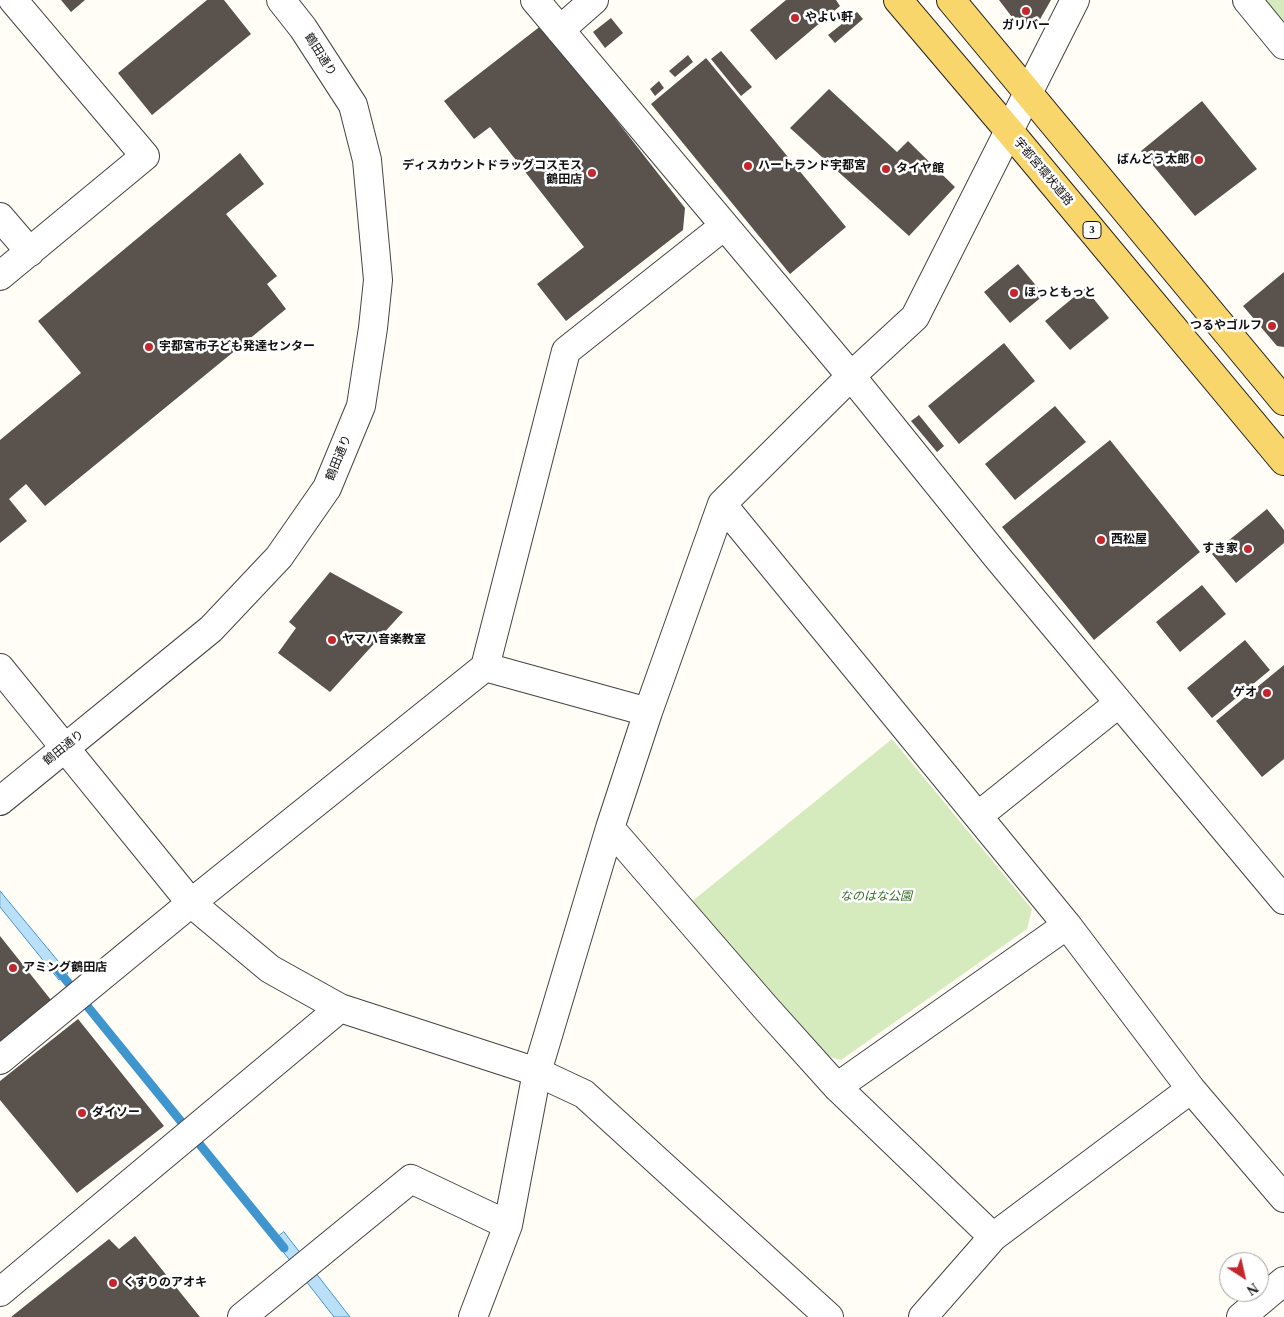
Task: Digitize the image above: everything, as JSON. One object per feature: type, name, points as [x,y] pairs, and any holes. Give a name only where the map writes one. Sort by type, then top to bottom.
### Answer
[{"type":"main road","name":"宇都宮環状道路","points":[[898,0],[1284,461]]},
{"type":"main road","points":[[951,0],[1282,393]]},
{"type":"street","points":[[0,276],[145,156],[13,0]]},
{"type":"street","name":"鶴田通り","points":[[0,801],[211,629],[278,557],[327,488],[361,406],[378,280],[368,160],[353,106],[303,28],[281,0]]},
{"type":"street","points":[[536,0],[851,376],[997,557],[1284,900]]},
{"type":"street","points":[[560,30],[594,0]]},
{"type":"street","points":[[473,1317],[508,1224],[537,1072],[610,828],[648,712],[722,504],[851,376],[915,317],[1075,0]]},
{"type":"street","points":[[1247,0],[1284,45]]},
{"type":"street","points":[[0,217],[30,252]]},
{"type":"street","points":[[0,1060],[190,903],[485,666],[566,351],[724,226]]},
{"type":"street","points":[[722,504],[1068,925],[1191,1089],[1284,1198]]},
{"type":"street","points":[[485,666],[648,712]]},
{"type":"street","points":[[0,668],[190,903],[270,969],[340,1008],[537,1072],[584,1094],[829,1317]]},
{"type":"street","points":[[978,816],[1119,703]]},
{"type":"street","points":[[610,828],[837,1087],[993,1237]]},
{"type":"street","points":[[837,1087],[1068,925]]},
{"type":"street","points":[[0,1292],[340,1008]]},
{"type":"street","points":[[923,1317],[993,1237],[1191,1089]]},
{"type":"street","points":[[242,1317],[411,1179],[508,1224]]},
{"type":"street","points":[[1241,1317],[1284,1281]]},
{"type":"green space","points":[[1247,0],[1284,0],[1284,45]]},
{"type":"green space","name":"なのはな公園","points":[[892,739],[1032,909],[1027,929],[841,1060],[821,1054],[690,903]]},
{"type":"water","points":[[0,891],[68,973],[59,980],[0,907]]},
{"type":"water","points":[[284,1232],[350,1317],[334,1317],[274,1240]]},
{"type":"building","points":[[61,0],[85,0],[71,12]]},
{"type":"building","points":[[207,0],[224,0],[251,34],[152,115],[118,73]]},
{"type":"building","name":"やよい軒","points":[[786,0],[836,0],[840,6],[776,60],[750,30]]},
{"type":"building","name":"ガリバー","points":[[999,0],[1051,0],[1039,21],[1018,25]]},
{"type":"building","points":[[857,12],[863,19],[835,43],[828,35]]},
{"type":"building","points":[[611,18],[623,33],[605,48],[593,32]]},
{"type":"building","name":"ディスカウントドラッグコスモス 鶴田店","points":[[542,25],[685,208],[683,230],[566,321],[537,284],[584,247],[490,127],[474,139],[444,101]]},
{"type":"building","points":[[721,51],[752,87],[741,96],[711,59]]},
{"type":"building","points":[[688,55],[693,62],[675,77],[669,71]]},
{"type":"building","name":"ハートランド宇都宮","points":[[706,58],[846,227],[790,274],[651,104]]},
{"type":"building","points":[[659,81],[664,88],[655,96],[650,89]]},
{"type":"building","name":"タイヤ館","points":[[829,89],[897,152],[908,141],[955,187],[909,236],[790,128]]},
{"type":"building","name":"ばんどう太郎","points":[[1202,101],[1257,169],[1195,216],[1141,151]]},
{"type":"building","name":"宇都宮市子ども発達センター","points":[[240,153],[264,184],[226,214],[277,276],[267,284],[286,309],[45,506],[26,484],[9,499],[27,521],[0,543],[0,440],[81,373],[38,321]]},
{"type":"building","name":"ほっともっと","points":[[1018,264],[1044,295],[1010,323],[984,292]]},
{"type":"building","name":"つるやゴルフ","points":[[1284,272],[1284,347],[1277,346],[1243,306]]},
{"type":"building","points":[[1085,288],[1109,318],[1070,350],[1045,321]]},
{"type":"building","points":[[1004,343],[1035,381],[959,444],[928,406]]},
{"type":"building","points":[[1055,406],[1086,442],[1015,500],[985,464]]},
{"type":"building","points":[[919,415],[944,446],[937,452],[911,421]]},
{"type":"building","name":"西松屋","points":[[1110,440],[1200,552],[1094,640],[1002,527]]},
{"type":"building","name":"すき家","points":[[1267,509],[1284,530],[1284,543],[1236,583],[1212,554]]},
{"type":"building","name":"ヤマハ音楽教室","points":[[330,572],[403,612],[330,692],[278,653],[296,628],[289,622]]},
{"type":"building","points":[[1202,585],[1226,614],[1180,652],[1156,622]]},
{"type":"building","points":[[1245,640],[1270,670],[1212,718],[1187,688]]},
{"type":"building","name":"ゲオ","points":[[1284,665],[1284,759],[1262,777],[1216,721]]},
{"type":"building","name":"アミング鶴田店","points":[[0,936],[51,1000],[0,1042]]},
{"type":"building","name":"ダイソー","points":[[78,1019],[164,1126],[77,1193],[0,1100],[0,1081]]},
{"type":"building","name":"くすりのアオキ","points":[[135,1236],[200,1317],[11,1317],[109,1239],[119,1249]]},
{"type":"waterway","points":[[57,969],[284,1248]]},
{"type":"place","name":"ガリバー","points":[[1026,11]]},
{"type":"place","name":"やよい軒","points":[[795,18]]},
{"type":"place","name":"ばんどう太郎","points":[[1199,160]]},
{"type":"place","name":"ハートランド宇都宮","points":[[748,166]]},
{"type":"place","name":"タイヤ館","points":[[886,169]]},
{"type":"place","name":"ディスカウントドラッグコスモス 鶴田店","points":[[592,173]]},
{"type":"place","name":"ほっともっと","points":[[1014,293]]},
{"type":"place","name":"つるやゴルフ","points":[[1272,326]]},
{"type":"place","name":"宇都宮市子ども発達センター","points":[[149,347]]},
{"type":"place","name":"西松屋","points":[[1101,540]]},
{"type":"place","name":"すき家","points":[[1248,549]]},
{"type":"place","name":"ヤマハ音楽教室","points":[[332,640]]},
{"type":"place","name":"ゲオ","points":[[1267,693]]},
{"type":"place","name":"アミング鶴田店","points":[[13,968]]},
{"type":"place","name":"ダイソー","points":[[82,1113]]},
{"type":"place","name":"くすりのアオキ","points":[[113,1283]]}]
